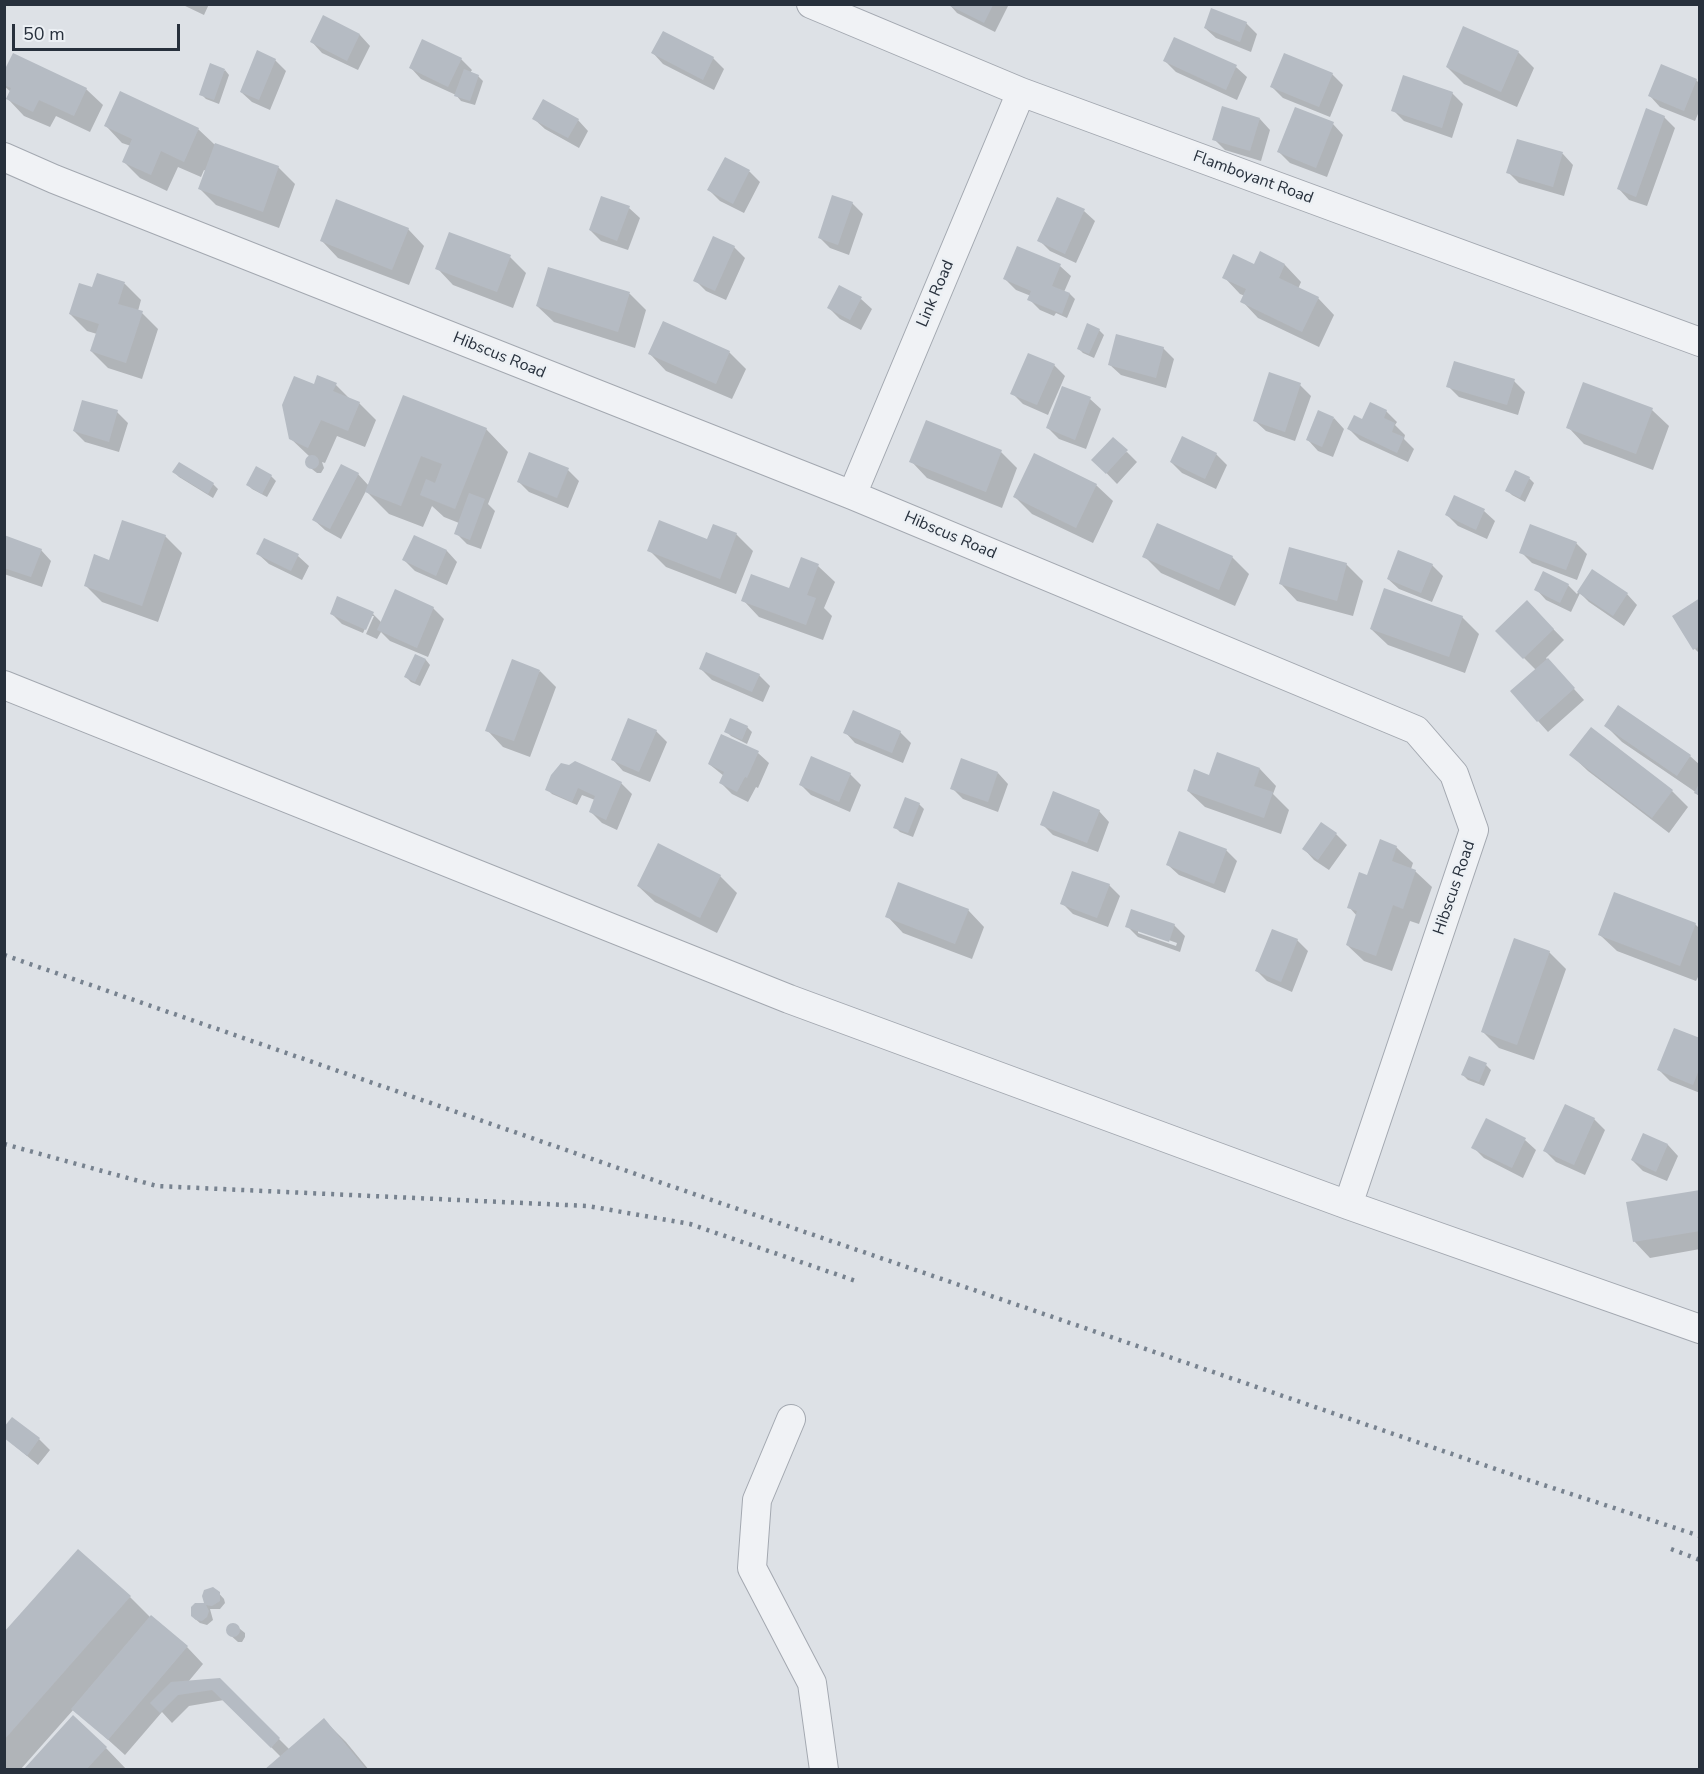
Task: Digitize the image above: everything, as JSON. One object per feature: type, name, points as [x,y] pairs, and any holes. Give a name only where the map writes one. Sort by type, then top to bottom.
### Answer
[{"type":"street","name":"Flamboyant Road","points":[[811,4],[1021,92],[1700,342]]},
{"type":"street","name":"Link Road","points":[[852,495],[1021,92]]},
{"type":"street","name":"Hibscus Road","points":[[4,156],[54,179],[852,495],[1416,730],[1454,774],[1474,831],[1348,1205]]},
{"type":"street","points":[[4,685],[789,999],[1348,1205],[1700,1329]]},
{"type":"street","points":[[791,1419],[757,1500],[752,1568],[812,1683],[824,1770]]},
{"type":"building","points":[[948,5],[993,5],[984,23]]},
{"type":"building","points":[[1211,8],[1247,22],[1240,42],[1204,28]]},
{"type":"building","points":[[323,15],[360,34],[347,61],[310,42]]},
{"type":"building","points":[[1463,26],[1519,51],[1501,92],[1446,67]]},
{"type":"building","points":[[663,31],[714,57],[703,80],[651,53]]},
{"type":"building","points":[[1174,37],[1237,65],[1226,90],[1163,61]]},
{"type":"building","points":[[422,39],[462,58],[448,87],[409,68]]},
{"type":"building","points":[[257,50],[276,59],[259,100],[240,92]]},
{"type":"building","points":[[13,53],[87,88],[74,116],[39,100],[33,112],[6,99],[11,88],[4,85],[4,71]]},
{"type":"building","points":[[1284,53],[1333,73],[1319,107],[1270,87]]},
{"type":"building","points":[[210,63],[225,69],[214,100],[199,95]]},
{"type":"building","points":[[1661,64],[1697,79],[1684,111],[1648,96]]},
{"type":"building","points":[[464,69],[479,75],[470,101],[454,96]]},
{"type":"building","points":[[1403,75],[1453,92],[1442,128],[1391,111]]},
{"type":"building","points":[[120,91],[199,128],[184,162],[161,151],[151,175],[122,162],[132,139],[104,126]]},
{"type":"building","points":[[543,99],[579,119],[568,138],[532,119]]},
{"type":"building","points":[[1222,106],[1260,118],[1250,151],[1212,140]]},
{"type":"building","points":[[1295,107],[1334,122],[1316,168],[1277,152]]},
{"type":"building","points":[[1646,108],[1665,116],[1636,197],[1617,189]]},
{"type":"building","points":[[1517,139],[1563,152],[1553,187],[1506,173]]},
{"type":"building","points":[[215,143],[279,166],[263,212],[198,189]]},
{"type":"building","points":[[725,157],[750,170],[733,204],[707,190]]},
{"type":"building","points":[[832,195],[853,202],[838,245],[818,238]]},
{"type":"building","points":[[601,196],[630,206],[617,241],[589,230]]},
{"type":"building","points":[[1057,197],[1085,209],[1065,254],[1037,241]]},
{"type":"building","points":[[336,199],[409,228],[392,270],[320,241]]},
{"type":"building","points":[[449,232],[511,255],[497,292],[435,269]]},
{"type":"building","points":[[713,236],[735,246],[715,291],[693,281]]},
{"type":"building","points":[[1017,246],[1061,264],[1052,286],[1070,293],[1062,314],[1027,300],[1031,291],[1003,279]]},
{"type":"building","points":[[1260,251],[1285,264],[1279,278],[1319,297],[1302,332],[1240,302],[1246,289],[1222,278],[1233,254],[1254,264]]},
{"type":"building","points":[[548,267],[630,292],[618,332],[536,306]]},
{"type":"building","points":[[97,273],[125,282],[118,304],[143,311],[126,363],[90,351],[99,324],[69,314],[79,283],[92,287]]},
{"type":"building","points":[[839,285],[862,297],[850,320],[827,308]]},
{"type":"building","points":[[663,321],[730,351],[716,384],[648,354]]},
{"type":"building","points":[[1087,323],[1100,329],[1089,354],[1077,349]]},
{"type":"building","points":[[1116,334],[1164,347],[1156,378],[1108,365]]},
{"type":"building","points":[[1028,353],[1055,364],[1037,405],[1010,394]]},
{"type":"building","points":[[1454,361],[1515,379],[1507,405],[1446,387]]},
{"type":"building","points":[[1269,372],[1301,383],[1285,432],[1253,421]]},
{"type":"building","points":[[317,375],[337,383],[333,391],[360,402],[348,431],[321,420],[308,448],[289,439],[282,405],[294,376],[314,384]]},
{"type":"building","points":[[1583,382],[1653,408],[1636,454],[1566,428]]},
{"type":"building","points":[[1062,386],[1091,397],[1075,440],[1046,428]]},
{"type":"building","points":[[403,395],[487,428],[455,509],[420,495],[426,479],[435,483],[442,464],[421,456],[401,506],[365,492]]},
{"type":"building","points":[[82,400],[118,410],[109,442],[73,431]]},
{"type":"building","points":[[1370,402],[1387,410],[1384,418],[1395,423],[1392,432],[1404,437],[1397,453],[1347,429],[1354,415],[1362,419]]},
{"type":"building","points":[[1318,410],[1334,417],[1322,447],[1306,440]]},
{"type":"building","points":[[926,420],[1002,450],[986,492],[909,462]]},
{"type":"building","points":[[1182,436],[1217,453],[1205,479],[1170,462]]},
{"type":"building","points":[[1113,437],[1128,450],[1106,474],[1091,460]]},
{"type":"building","points":[[529,452],[569,468],[557,498],[517,482]]},
{"type":"building","points":[[1034,453],[1097,484],[1076,528],[1013,497]]},
{"type":"building","points":[[309,455],[315,455],[319,462],[315,469],[309,469],[305,465],[305,459]]},
{"type":"building","points":[[179,462],[214,483],[208,494],[172,472]]},
{"type":"building","points":[[341,464],[359,473],[330,529],[312,520]]},
{"type":"building","points":[[256,466],[272,475],[262,494],[246,485]]},
{"type":"building","points":[[1515,470],[1530,477],[1520,498],[1505,491]]},
{"type":"building","points":[[469,493],[485,499],[470,540],[454,534]]},
{"type":"building","points":[[1454,495],[1485,509],[1476,530],[1445,515]]},
{"type":"building","points":[[122,520],[166,535],[142,606],[84,586],[94,554],[109,560]]},
{"type":"building","points":[[659,520],[707,539],[713,524],[737,533],[720,579],[647,551]]},
{"type":"building","points":[[1157,523],[1233,556],[1219,590],[1142,557]]},
{"type":"building","points":[[1530,524],[1577,542],[1566,570],[1519,553]]},
{"type":"building","points":[[4,535],[42,549],[31,577],[4,568]]},
{"type":"building","points":[[414,535],[447,550],[436,576],[402,560]]},
{"type":"building","points":[[264,538],[299,554],[291,571],[256,554]]},
{"type":"building","points":[[1289,547],[1347,563],[1337,601],[1279,584]]},
{"type":"building","points":[[1398,550],[1433,564],[1421,593],[1387,579]]},
{"type":"building","points":[[801,557],[819,564],[807,595],[816,598],[806,625],[741,601],[751,574],[789,588]]},
{"type":"building","points":[[1592,569],[1628,593],[1613,616],[1577,592]]},
{"type":"building","points":[[1543,571],[1569,584],[1560,603],[1534,590]]},
{"type":"building","points":[[1384,588],[1463,616],[1449,657],[1370,629]]},
{"type":"building","points":[[395,589],[434,607],[417,648],[377,630]]},
{"type":"building","points":[[337,596],[374,612],[366,630],[330,614]]},
{"type":"building","points":[[1700,598],[1700,646],[1693,650],[1672,616]]},
{"type":"building","points":[[1527,600],[1554,629],[1523,659],[1495,631]]},
{"type":"building","points":[[706,652],[760,674],[752,692],[699,669]]},
{"type":"building","points":[[415,654],[426,659],[415,682],[404,677]]},
{"type":"building","points":[[1548,658],[1575,688],[1537,722],[1510,691]]},
{"type":"building","points":[[512,659],[540,670],[514,741],[485,731]]},
{"type":"building","points":[[1618,705],[1691,755],[1677,776],[1604,726]]},
{"type":"building","points":[[853,710],[901,731],[892,753],[843,733]]},
{"type":"building","points":[[628,718],[657,730],[639,772],[611,760]]},
{"type":"building","points":[[730,718],[748,726],[742,740],[724,732]]},
{"type":"building","points":[[1591,727],[1673,790],[1652,818],[1569,755]]},
{"type":"building","points":[[721,734],[759,751],[747,778],[745,777],[737,792],[719,783],[724,772],[708,764]]},
{"type":"building","points":[[1217,752],[1260,768],[1254,786],[1273,792],[1264,818],[1187,791],[1194,769],[1209,775]]},
{"type":"building","points":[[811,756],[851,773],[839,802],[799,785]]},
{"type":"building","points":[[961,758],[998,772],[988,802],[950,789]]},
{"type":"building","points":[[575,761],[622,782],[606,820],[589,812],[595,796],[578,788],[572,802],[545,790],[551,775],[561,763],[569,765]]},
{"type":"building","points":[[1700,782],[1700,796],[1694,793]]},
{"type":"building","points":[[1053,791],[1100,810],[1087,843],[1040,825]]},
{"type":"building","points":[[905,797],[920,803],[908,833],[893,828]]},
{"type":"building","points":[[1321,822],[1337,833],[1318,860],[1302,849]]},
{"type":"building","points":[[1179,831],[1227,849],[1214,884],[1166,865]]},
{"type":"building","points":[[1380,839],[1397,846],[1392,861],[1416,870],[1403,909],[1393,905],[1376,956],[1346,945],[1357,911],[1347,908],[1359,872],[1367,875]]},
{"type":"building","points":[[658,843],[721,875],[700,918],[637,886]]},
{"type":"building","points":[[1072,871],[1110,884],[1097,918],[1060,904]]},
{"type":"building","points":[[898,882],[969,909],[955,944],[885,917]]},
{"type":"building","points":[[1614,892],[1696,923],[1680,966],[1598,935]]},
{"type":"building","points":[[1131,909],[1175,924],[1169,942],[1125,927]]},
{"type":"building","points":[[1272,929],[1298,939],[1281,982],[1255,971]]},
{"type":"building","points":[[1514,938],[1550,951],[1517,1045],[1481,1032]]},
{"type":"building","points":[[1674,1028],[1700,1038],[1700,1067],[1693,1085],[1657,1070]]},
{"type":"building","points":[[1469,1056],[1487,1063],[1479,1082],[1461,1075]]},
{"type":"building","points":[[1565,1104],[1595,1118],[1574,1165],[1543,1151]]},
{"type":"building","points":[[1486,1118],[1526,1138],[1512,1168],[1471,1148]]},
{"type":"building","points":[[1643,1133],[1668,1144],[1656,1172],[1631,1160]]},
{"type":"building","points":[[1700,1190],[1700,1231],[1633,1242],[1626,1202]]},
{"type":"building","points":[[12,1417],[40,1438],[27,1456],[4,1438],[4,1427]]},
{"type":"building","points":[[78,1549],[131,1596],[4,1740],[4,1632]]},
{"type":"building","points":[[213,1587],[220,1592],[220,1601],[212,1606],[206,1605],[209,1611],[207,1617],[202,1621],[196,1620],[191,1616],[191,1607],[195,1603],[204,1603],[202,1596],[204,1590]]},
{"type":"building","points":[[151,1615],[188,1646],[108,1740],[71,1709]]},
{"type":"building","points":[[230,1623],[236,1623],[240,1630],[236,1637],[230,1637],[226,1633],[226,1627]]},
{"type":"building","points":[[220,1678],[280,1738],[271,1748],[212,1690],[178,1695],[160,1713],[150,1703],[171,1682]]},
{"type":"building","points":[[73,1715],[107,1747],[86,1770],[23,1770]]},
{"type":"building","points":[[324,1718],[367,1770],[264,1770]]},
{"type":"railway","points":[[4,955],[1519,1477],[1700,1536]]},
{"type":"railway","points":[[4,1144],[157,1186],[588,1206],[690,1224],[856,1281]]},
{"type":"railway","points":[[1671,1549],[1700,1560]]}]
